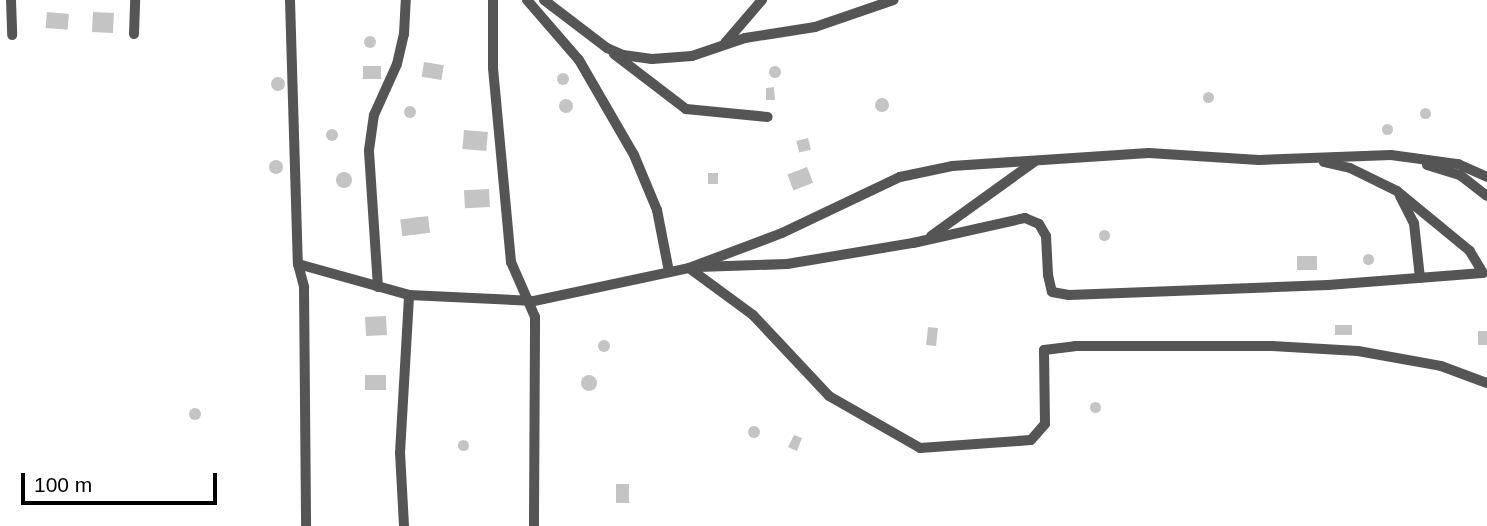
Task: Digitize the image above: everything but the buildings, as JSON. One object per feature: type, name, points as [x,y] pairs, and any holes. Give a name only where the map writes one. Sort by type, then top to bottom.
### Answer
[{"type":"street","points":[[11,0],[12,35]]},
{"type":"street","points":[[134,34],[135,0]]},
{"type":"street","points":[[290,0],[298,264],[304,287],[306,526]]},
{"type":"street","points":[[378,287],[369,149],[374,115],[397,64],[404,34],[406,0]]},
{"type":"street","points":[[494,0],[493,68],[511,262],[528,301],[536,329],[534,526]]},
{"type":"street","points":[[527,0],[579,60],[634,155],[657,210],[669,272]]},
{"type":"street","points":[[544,0],[686,109],[768,117]]},
{"type":"street","points":[[724,43],[761,0]]},
{"type":"street","points":[[607,48],[624,55],[652,59],[692,56],[724,43],[815,27],[894,0]]},
{"type":"street","points":[[689,268],[782,233],[900,177],[952,166],[1149,153],[1259,160],[1391,155],[1458,164],[1487,177]]},
{"type":"street","points":[[1391,155],[1461,175],[1487,196]]},
{"type":"street","points":[[298,264],[409,295],[528,301],[689,268],[787,264],[927,240],[1025,218],[1039,224],[1046,236],[1048,275],[1052,292],[1069,295],[1253,289],[1483,273],[1469,251],[1397,191],[1350,168],[1309,158]]},
{"type":"street","points":[[927,240],[1034,162]]},
{"type":"street","points":[[1397,191],[1415,223],[1420,278]]},
{"type":"street","points":[[689,268],[752,315],[829,396],[920,448],[1031,440],[1045,424],[1044,349],[1075,346],[1272,346],[1358,351],[1441,366],[1487,383]]},
{"type":"street","points":[[404,526],[400,453],[409,295]]}]
